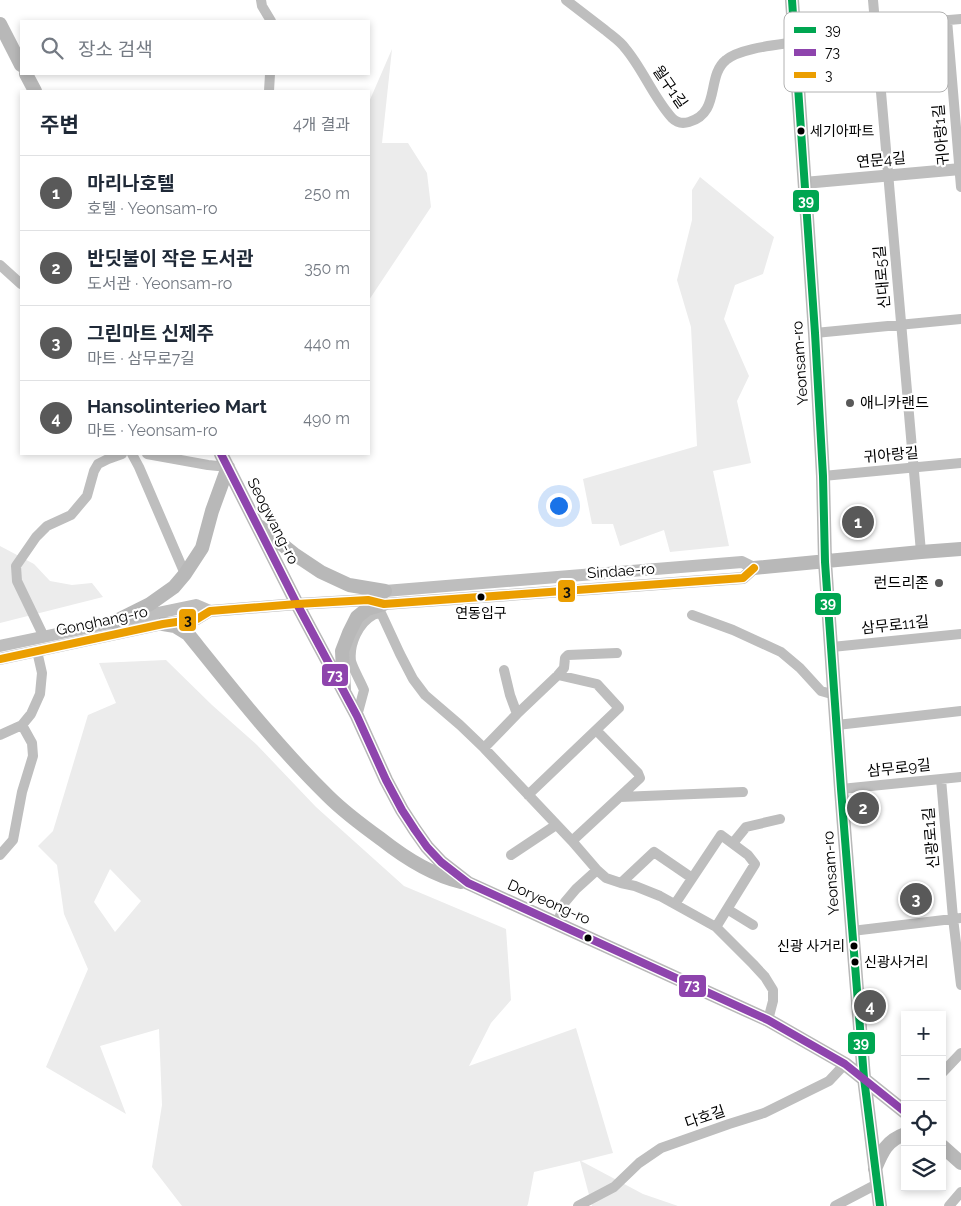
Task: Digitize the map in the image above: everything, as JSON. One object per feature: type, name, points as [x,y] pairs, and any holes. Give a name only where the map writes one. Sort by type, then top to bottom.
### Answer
[{"type":"main road","points":[[0,24],[20,63]]},
{"type":"main road","points":[[27,75],[34,90]]},
{"type":"main road","name":"Yeonsam-ro","points":[[798,92],[815,333],[823,476],[825,562],[841,789],[864,1078],[880,1206]]},
{"type":"main road","name":"Seogwang-ro","points":[[222,455],[297,604]]},
{"type":"main road","points":[[114,622],[150,604],[174,587],[185,574],[202,548],[228,467]]},
{"type":"main road","points":[[256,524],[294,554],[321,572],[384,598]]},
{"type":"main road","name":"Sindae-ro","points":[[754,568],[961,549]]},
{"type":"main road","points":[[344,693],[342,651],[348,633],[357,617],[384,598]]},
{"type":"main road","name":"Doryeong-ro","points":[[297,604],[357,716],[386,780],[415,830],[441,862],[468,883],[768,1020],[845,1064],[901,1109]]},
{"type":"main road","points":[[163,624],[175,626],[188,634],[262,726],[329,797],[398,853],[450,880],[468,883]]},
{"type":"main road","points":[[875,1170],[886,1147],[892,1140],[901,1136]]},
{"type":"main road","points":[[946,1150],[961,1163]]},
{"type":"street","points":[[262,0],[262,6],[270,20]]},
{"type":"street","name":"월구1길","points":[[566,0],[625,47],[659,100],[677,122],[693,121],[705,112],[709,106],[721,66],[726,59],[752,49],[784,41]]},
{"type":"street","points":[[948,20],[961,19]]},
{"type":"street","name":"귀아랑1길","points":[[948,31],[961,187]]},
{"type":"street","points":[[269,90],[270,75]]},
{"type":"street","name":"신대로5길","points":[[881,92],[920,552]]},
{"type":"street","name":"연문4길","points":[[804,183],[960,169]]},
{"type":"street","points":[[0,265],[20,283]]},
{"type":"street","points":[[815,333],[961,319]]},
{"type":"street","points":[[44,637],[16,581],[16,566],[36,537],[47,526],[71,515],[87,496],[94,471],[98,464],[119,455]]},
{"type":"street","points":[[133,455],[185,574]]},
{"type":"street","points":[[153,455],[228,467]]},
{"type":"street","name":"귀아랑길","points":[[823,476],[961,463]]},
{"type":"street","name":"Sindae-ro","points":[[297,604],[742,578],[754,568]]},
{"type":"street","name":"Gonghang-ro","points":[[0,659],[163,624],[197,619],[210,611],[297,604]]},
{"type":"street","name":"Gonghang-ro","points":[[0,646],[196,605],[210,611]]},
{"type":"street","points":[[357,716],[364,690],[351,662],[352,647],[357,633],[365,622],[372,616],[381,613],[408,671],[425,695],[484,748],[597,870],[606,878],[635,886],[660,896],[716,927],[753,964],[765,977],[773,990],[773,1000],[768,1020]]},
{"type":"street","points":[[692,615],[733,630],[781,652],[800,668],[821,691],[835,695]]},
{"type":"street","name":"삼무로11길","points":[[832,647],[961,634]]},
{"type":"street","points":[[0,735],[22,724],[31,714],[40,694],[42,673],[38,651]]},
{"type":"street","points":[[484,748],[558,675],[564,668],[565,658],[568,656],[617,652]]},
{"type":"street","points":[[504,670],[517,714]]},
{"type":"street","points":[[528,795],[619,708],[597,684],[558,675]]},
{"type":"street","points":[[837,725],[961,711]]},
{"type":"street","points":[[0,855],[13,840],[22,792],[33,756],[32,743],[22,724]]},
{"type":"street","points":[[572,841],[640,778],[638,773],[596,730]]},
{"type":"street","name":"삼무로9길","points":[[841,789],[961,777]]},
{"type":"street","name":"신광로1길","points":[[941,779],[957,918],[961,984]]},
{"type":"street","points":[[620,797],[743,792]]},
{"type":"street","points":[[733,843],[746,827],[780,819]]},
{"type":"street","points":[[511,855],[556,825]]},
{"type":"street","points":[[675,904],[721,836],[748,854],[755,864],[716,927]]},
{"type":"street","points":[[621,883],[654,852],[692,878]]},
{"type":"street","points":[[557,924],[565,902],[597,870]]},
{"type":"street","points":[[727,909],[753,925]]},
{"type":"street","points":[[852,931],[957,918]]},
{"type":"street","points":[[946,1069],[961,1053]]},
{"type":"street","name":"다호길","points":[[578,1206],[614,1187],[639,1163],[662,1148],[764,1113],[829,1081],[845,1064]]},
{"type":"street","points":[[838,1205],[877,1184]]},
{"type":"street","points":[[949,1206],[961,1192]]},
{"type":"shaded area","points":[[392,49],[382,143],[408,143],[427,173],[431,207],[370,298],[370,100]]},
{"type":"shaded area","points":[[700,177],[774,237],[763,274],[735,285],[724,319],[749,376],[737,401],[751,463],[713,471],[729,546],[670,552],[664,530],[620,546],[613,524],[592,524],[583,479],[697,446],[691,327],[677,280],[692,220],[692,190]]},
{"type":"shaded area","points":[[0,546],[34,564],[50,581],[72,585],[92,583],[103,597],[0,623]]},
{"type":"shaded area","points":[[166,660],[257,745],[316,807],[404,886],[506,929],[511,1000],[491,1023],[469,1066],[576,1028],[613,1153],[581,1161],[643,1194],[678,1206],[592,1206],[580,1161],[534,1172],[527,1206],[182,1206],[152,1167],[162,1105],[159,1029],[100,1046],[126,1114],[46,1067],[88,969],[64,914],[57,865],[38,846],[53,831],[88,715],[116,703],[99,663]],"holes":[[[110,869],[141,901],[115,932],[94,902]]]},
{"type":"transit line","name":"39","points":[[792,0],[793,12]]},
{"type":"transit line","name":"39","points":[[798,92],[815,333],[823,476],[825,562],[841,789],[864,1078],[880,1206]]},
{"type":"transit line","name":"73","points":[[222,455],[297,604],[357,716],[402,810],[427,847],[441,862],[468,883],[768,1020],[845,1064],[901,1109]]},
{"type":"transit line","name":"3","points":[[0,659],[163,624],[197,619],[210,611],[368,600],[384,604],[743,578],[754,568]]},
{"type":"place","name":"세기아파트","points":[[801,131]]},
{"type":"place","name":"애니카랜드","points":[[850,403]]},
{"type":"place","name":"마리나호텔","points":[[858,522]]},
{"type":"place","name":"런드리존","points":[[939,583]]},
{"type":"place","name":"연동입구","points":[[481,597]]},
{"type":"place","name":"반딧불이 작은 도서관","points":[[863,808]]},
{"type":"place","name":"그린마트 신제주","points":[[916,899]]},
{"type":"place","name":"신광 사거리","points":[[854,946]]},
{"type":"place","name":"신광사거리","points":[[855,962]]},
{"type":"place","name":"Hansolinterieo Mart","points":[[870,1006]]}]
